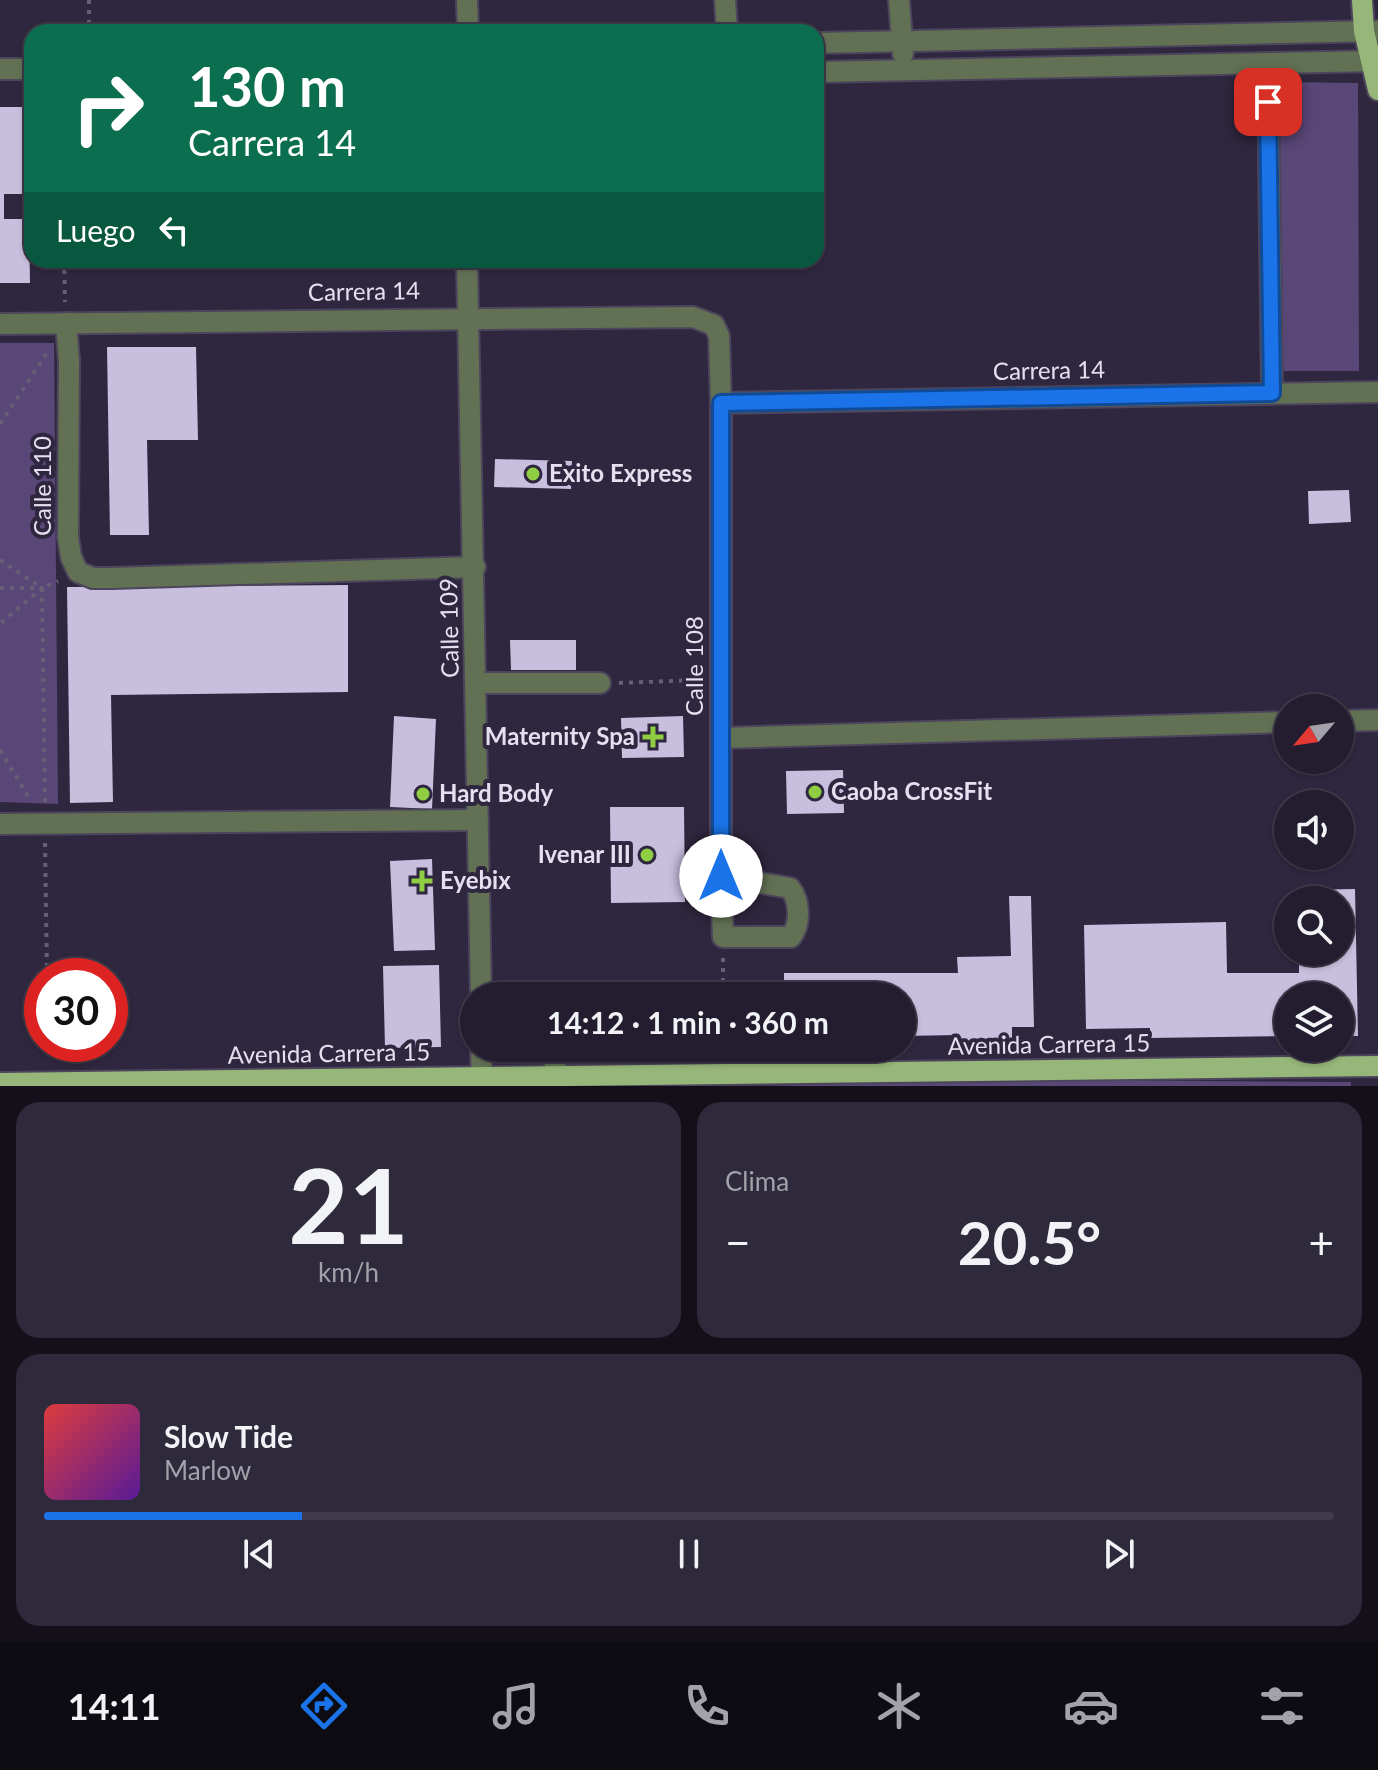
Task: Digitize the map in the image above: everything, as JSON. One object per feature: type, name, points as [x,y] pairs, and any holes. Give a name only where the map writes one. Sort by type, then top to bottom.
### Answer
[{"type":"main road","points":[[1362,0],[1371,31],[1378,90]]},
{"type":"main road","name":"Avenida Carrera 15","points":[[0,1083],[482,1082],[558,1077],[1378,1066]]},
{"type":"street","points":[[467,0],[468,24]]},
{"type":"street","points":[[725,0],[726,24]]},
{"type":"street","points":[[899,0],[904,70]]},
{"type":"street","points":[[824,43],[1371,31]]},
{"type":"street","points":[[824,72],[1268,66],[1375,61]]},
{"type":"street","points":[[1268,66],[1272,393]]},
{"type":"street","points":[[0,69],[24,69]]},
{"type":"street","name":"Calle 109","points":[[467,268],[481,982]]},
{"type":"street","name":"Carrera 14","points":[[0,324],[467,316],[693,317],[714,325],[719,336]]},
{"type":"street","name":"Calle 110","points":[[66,323],[68,537],[78,572]]},
{"type":"street","name":"Calle 108","points":[[719,336],[723,937]]},
{"type":"street","name":"Carrera 14","points":[[721,403],[1378,392]]},
{"type":"street","points":[[78,572],[93,578],[111,578],[475,567]]},
{"type":"street","points":[[477,683],[600,683]]},
{"type":"street","points":[[1354,721],[1378,720]]},
{"type":"street","points":[[721,738],[1274,722]]},
{"type":"street","points":[[0,824],[478,820]]},
{"type":"street","points":[[721,876],[790,888],[798,912],[796,930],[791,937],[723,937]]},
{"type":"street","points":[[481,1062],[482,1082]]},
{"type":"street","points":[[554,1062],[558,1077]]},
{"type":"path","points":[[89,0],[89,24]]},
{"type":"path","points":[[0,424],[66,323],[64,268]]},
{"type":"path","points":[[0,560],[42,588]]},
{"type":"path","points":[[0,624],[42,588],[78,572]]},
{"type":"path","points":[[0,588],[42,588]]},
{"type":"path","points":[[42,588],[47,958]]},
{"type":"path","points":[[600,683],[721,679]]},
{"type":"path","points":[[0,750],[45,824]]},
{"type":"path","points":[[723,937],[723,982]]},
{"type":"shaded area","points":[[1279,82],[1358,83],[1359,371],[1280,371]]},
{"type":"shaded area","points":[[0,343],[54,343],[58,804],[0,802]]},
{"type":"shaded area","points":[[1027,1080],[1351,1082],[1351,1086],[754,1086]]},
{"type":"building","points":[[0,107],[24,107],[24,194],[4,194],[4,219],[24,219],[24,268],[30,268],[30,283],[0,283]]},
{"type":"building","points":[[107,347],[196,347],[198,440],[147,440],[149,535],[110,535]]},
{"type":"building","name":"Exito Express","points":[[495,459],[572,461],[571,489],[494,487]]},
{"type":"building","points":[[1349,490],[1351,522],[1309,524],[1308,491]]},
{"type":"building","points":[[348,585],[348,692],[111,695],[113,802],[70,803],[67,587]]},
{"type":"building","points":[[510,640],[576,640],[576,670],[511,670]]},
{"type":"building","points":[[394,716],[436,719],[432,809],[390,807]]},
{"type":"building","name":"Maternity Spa","points":[[683,716],[684,757],[622,758],[621,718]]},
{"type":"building","name":"Caoba CrossFit","points":[[843,770],[844,813],[787,814],[786,771]]},
{"type":"building","name":"Ivenar III","points":[[610,807],[684,807],[685,902],[611,903]]},
{"type":"building","points":[[432,859],[435,950],[394,951],[390,861]]},
{"type":"building","points":[[1354,889],[1358,1036],[1354,1036],[1354,982],[1274,982],[1274,1036],[1150,1038],[1150,1028],[1086,1029],[1084,925],[1226,922],[1227,973],[1299,973],[1299,966],[1354,966]]},
{"type":"building","points":[[1009,896],[1031,896],[1034,1027],[1012,1027],[1012,1040],[959,1041],[958,1035],[916,1036],[916,982],[784,982],[784,973],[958,973],[957,957],[1011,956]]},
{"type":"building","points":[[439,965],[441,1047],[385,1048],[383,966]]},
{"type":"place","name":"Exito Express","points":[[533,474]]},
{"type":"place","name":"Maternity Spa","points":[[653,737]]},
{"type":"place","name":"Caoba CrossFit","points":[[815,792]]},
{"type":"place","name":"Hard Body","points":[[423,794]]},
{"type":"place","name":"Ivenar III","points":[[647,855]]},
{"type":"place","name":"Eyebix","points":[[422,881]]},
{"type":"route","points":[[721,876],[721,403],[1272,393],[1268,102]]}]
